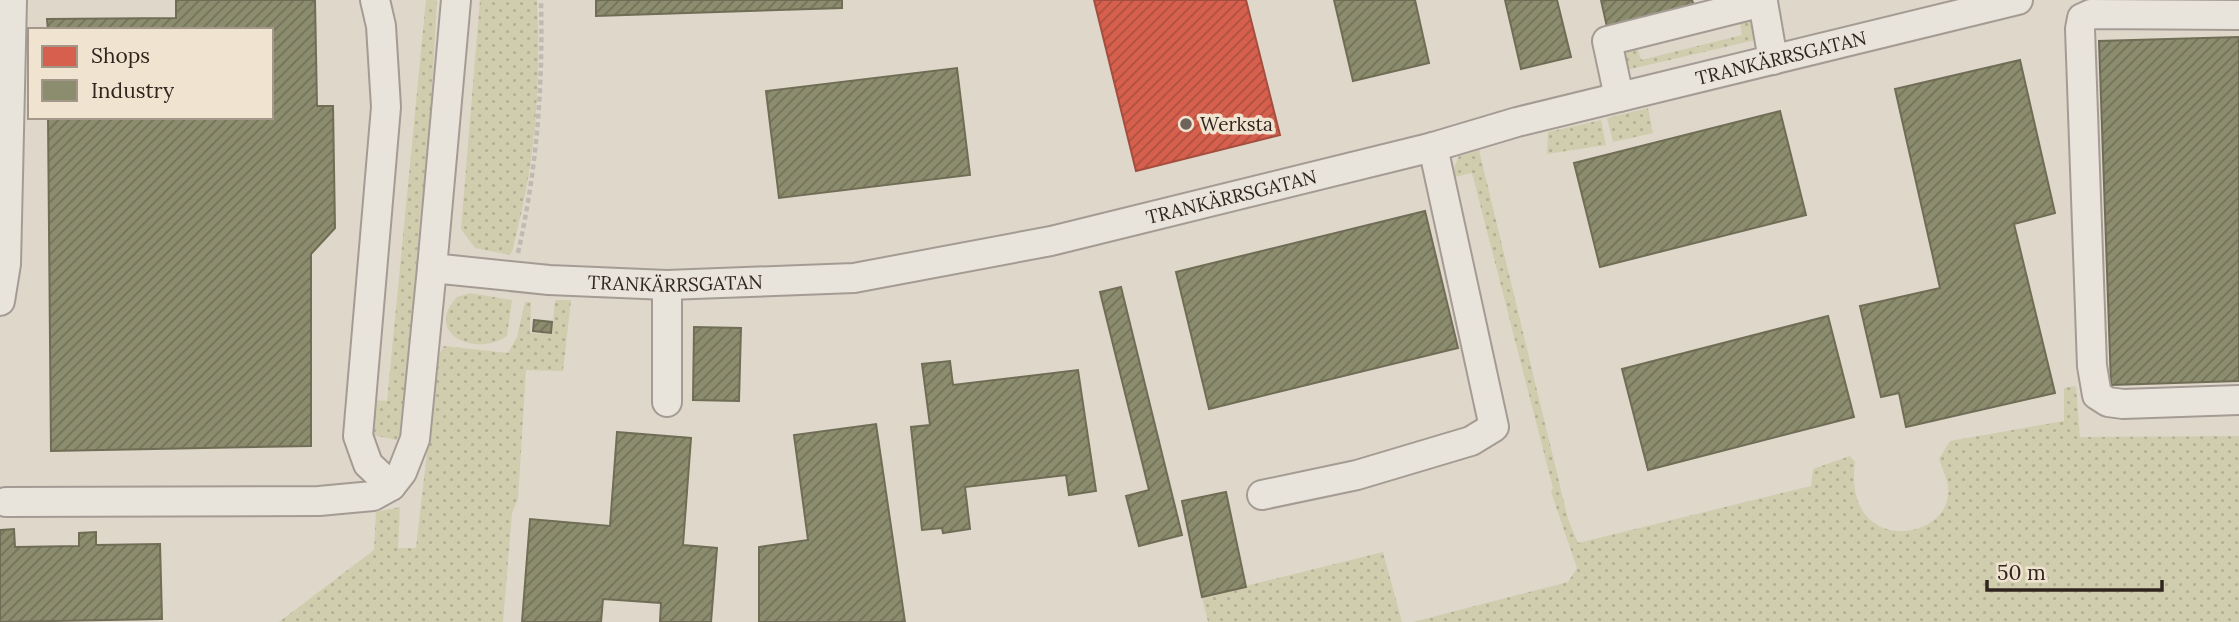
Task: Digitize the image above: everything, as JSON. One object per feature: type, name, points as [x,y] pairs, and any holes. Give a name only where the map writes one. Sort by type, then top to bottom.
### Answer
[{"type":"street","points":[[0,301],[6,264],[12,0]]},
{"type":"street","points":[[375,0],[381,26],[386,107],[358,436],[368,464],[391,486]]},
{"type":"street","points":[[6,502],[318,501],[373,496],[391,486],[402,472],[415,439],[456,0]]},
{"type":"street","name":"TRANKÄRRSGATAN","points":[[432,268],[513,277],[667,285],[854,278],[1051,241],[1773,60],[1967,6],[2018,0]]},
{"type":"street","points":[[1619,97],[1607,41],[1763,1],[1773,60]]},
{"type":"street","points":[[2239,15],[2090,7],[2082,18],[2080,29],[2092,366],[2096,395],[2108,402],[2123,404],[2239,400]]},
{"type":"street","points":[[1262,495],[1357,475],[1471,441],[1494,427],[1433,147]]},
{"type":"street","points":[[667,285],[667,402]]},
{"type":"path","points":[[513,277],[538,145],[542,85],[541,0]]},
{"type":"shaded area","points":[[426,0],[437,0],[429,142],[420,219],[404,430],[397,440],[371,435],[372,400],[387,401]]},
{"type":"shaded area","points":[[480,0],[537,0],[536,118],[523,206],[510,255],[475,248],[461,229]]},
{"type":"shaded area","points":[[1739,17],[1754,24],[1755,40],[1622,71],[1623,50],[1636,43],[1641,60],[1742,35]]},
{"type":"shaded area","points":[[1648,108],[1653,133],[1613,142],[1607,118]]},
{"type":"shaded area","points":[[1601,120],[1606,145],[1547,154],[1548,132]]},
{"type":"shaded area","points":[[1479,150],[1568,519],[1578,543],[1811,486],[1813,469],[1850,456],[1855,462],[1855,492],[1864,512],[1878,525],[1895,531],[1913,530],[1929,523],[1942,512],[1948,491],[1939,459],[1950,441],[2064,421],[2064,388],[2076,386],[2080,437],[2239,436],[2239,622],[1413,622],[1568,582],[1577,568],[1551,492],[1553,488],[1472,173],[1455,177],[1454,168],[1459,156]]},
{"type":"shaded area","points":[[470,293],[512,300],[507,336],[494,342],[468,343],[449,331],[446,321],[448,310],[457,297]]},
{"type":"shaded area","points":[[555,300],[571,300],[563,371],[526,370],[518,499],[512,513],[503,622],[279,622],[374,550],[376,512],[400,507],[398,548],[416,548],[438,356],[444,346],[508,353],[517,337],[525,302],[531,302],[530,333],[552,334]]},
{"type":"shaded area","points":[[1383,552],[1402,622],[1208,622],[1202,597]]},
{"type":"building: Shops","points":[[1094,0],[1246,0],[1280,135],[1136,171]]},
{"type":"building: Industry","points":[[176,0],[315,0],[317,106],[333,106],[335,228],[311,254],[311,446],[51,451],[48,119],[273,119],[273,28],[48,28],[47,19],[176,18]]},
{"type":"building: Industry","points":[[596,0],[842,0],[842,8],[596,16]]},
{"type":"building: Industry","points":[[1334,0],[1415,0],[1429,63],[1353,81]]},
{"type":"building: Industry","points":[[1505,0],[1557,0],[1571,57],[1521,69]]},
{"type":"building: Industry","points":[[1601,0],[1692,0],[1694,6],[1607,27]]},
{"type":"building: Industry","points":[[2239,37],[2239,381],[2111,385],[2099,41]]},
{"type":"building: Industry","points":[[2020,60],[2055,213],[2014,224],[2055,393],[1906,427],[1899,393],[1881,397],[1860,306],[1940,288],[1895,89]]},
{"type":"building: Industry","points":[[957,68],[970,175],[779,198],[766,91]]},
{"type":"building: Industry","points":[[1780,111],[1806,215],[1600,267],[1574,163]]},
{"type":"building: Industry","points":[[1425,211],[1458,348],[1209,409],[1176,272]]},
{"type":"building: Industry","points":[[1121,287],[1182,535],[1139,546],[1126,496],[1149,490],[1100,292]]},
{"type":"building: Industry","points":[[1828,316],[1854,417],[1648,470],[1622,369]]},
{"type":"building: Industry","points":[[534,320],[552,322],[551,333],[533,331]]},
{"type":"building: Industry","points":[[694,327],[741,328],[739,401],[693,400]]},
{"type":"building: Industry","points":[[950,361],[953,385],[1078,370],[1096,491],[1069,495],[1066,475],[965,487],[970,529],[943,533],[942,528],[922,530],[911,427],[930,425],[922,364]]},
{"type":"building: Industry","points":[[876,424],[905,622],[759,622],[759,547],[808,540],[794,435]]},
{"type":"building: Industry","points":[[617,432],[691,438],[683,545],[717,548],[711,622],[660,622],[661,603],[603,599],[601,622],[522,622],[530,519],[610,526]]},
{"type":"building: Industry","points":[[1226,492],[1246,587],[1202,597],[1182,501]]},
{"type":"building: Industry","points":[[14,529],[15,547],[79,546],[79,533],[96,532],[96,545],[160,544],[162,619],[0,622],[0,530]]},
{"type":"place","name":"Werksta","points":[[1186,124]]}]
